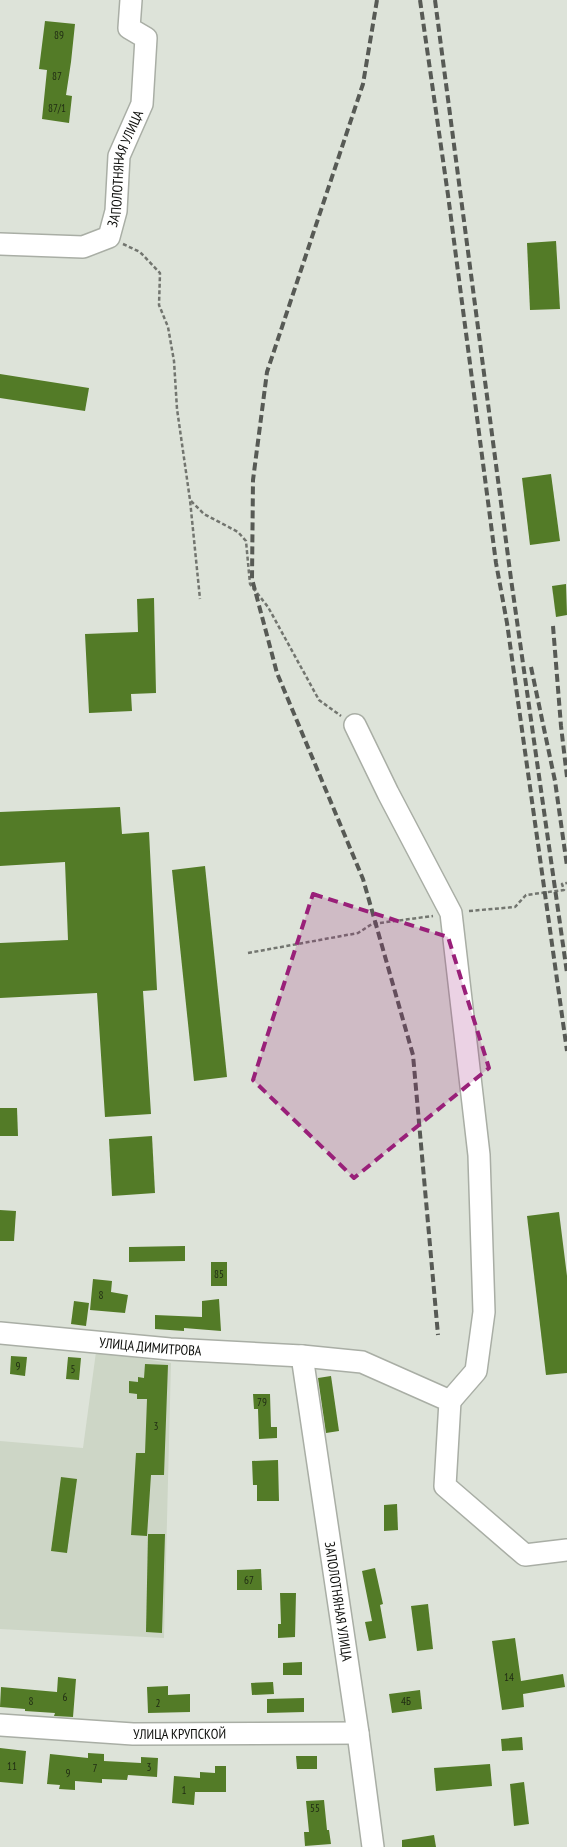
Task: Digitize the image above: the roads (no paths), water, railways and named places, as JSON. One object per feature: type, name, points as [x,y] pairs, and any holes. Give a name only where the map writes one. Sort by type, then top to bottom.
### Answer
[{"type":"street","name":"ЗАПОЛОТНЯНАЯ УЛИЦА","points":[[0,244],[83,247],[108,237],[116,211],[119,156],[142,104],[146,38],[129,28],[131,0]]},
{"type":"street","points":[[355,725],[388,793],[451,913],[480,1155],[484,1312],[476,1371],[450,1401],[445,1486],[525,1555],[567,1550]]},
{"type":"street","name":"УЛИЦА ДИМИТРОВА","points":[[0,1333],[170,1349],[302,1356],[362,1362],[450,1401]]},
{"type":"street","name":"ЗАПОЛОТНЯНАЯ УЛИЦА","points":[[302,1356],[373,1847]]},
{"type":"street","name":"УЛИЦА КРУПСКОЙ","points":[[0,1725],[133,1734],[358,1733]]},
{"type":"railway","points":[[377,0],[363,84],[267,372],[253,480],[252,579],[277,673],[363,879],[413,1055],[438,1335]]},
{"type":"railway","points":[[420,0],[448,195],[496,563],[507,623],[567,1051]]},
{"type":"railway","points":[[435,0],[511,579],[567,973]]},
{"type":"railway","points":[[553,626],[567,777]]},
{"type":"railway","points":[[531,667],[555,781],[567,866]]}]
